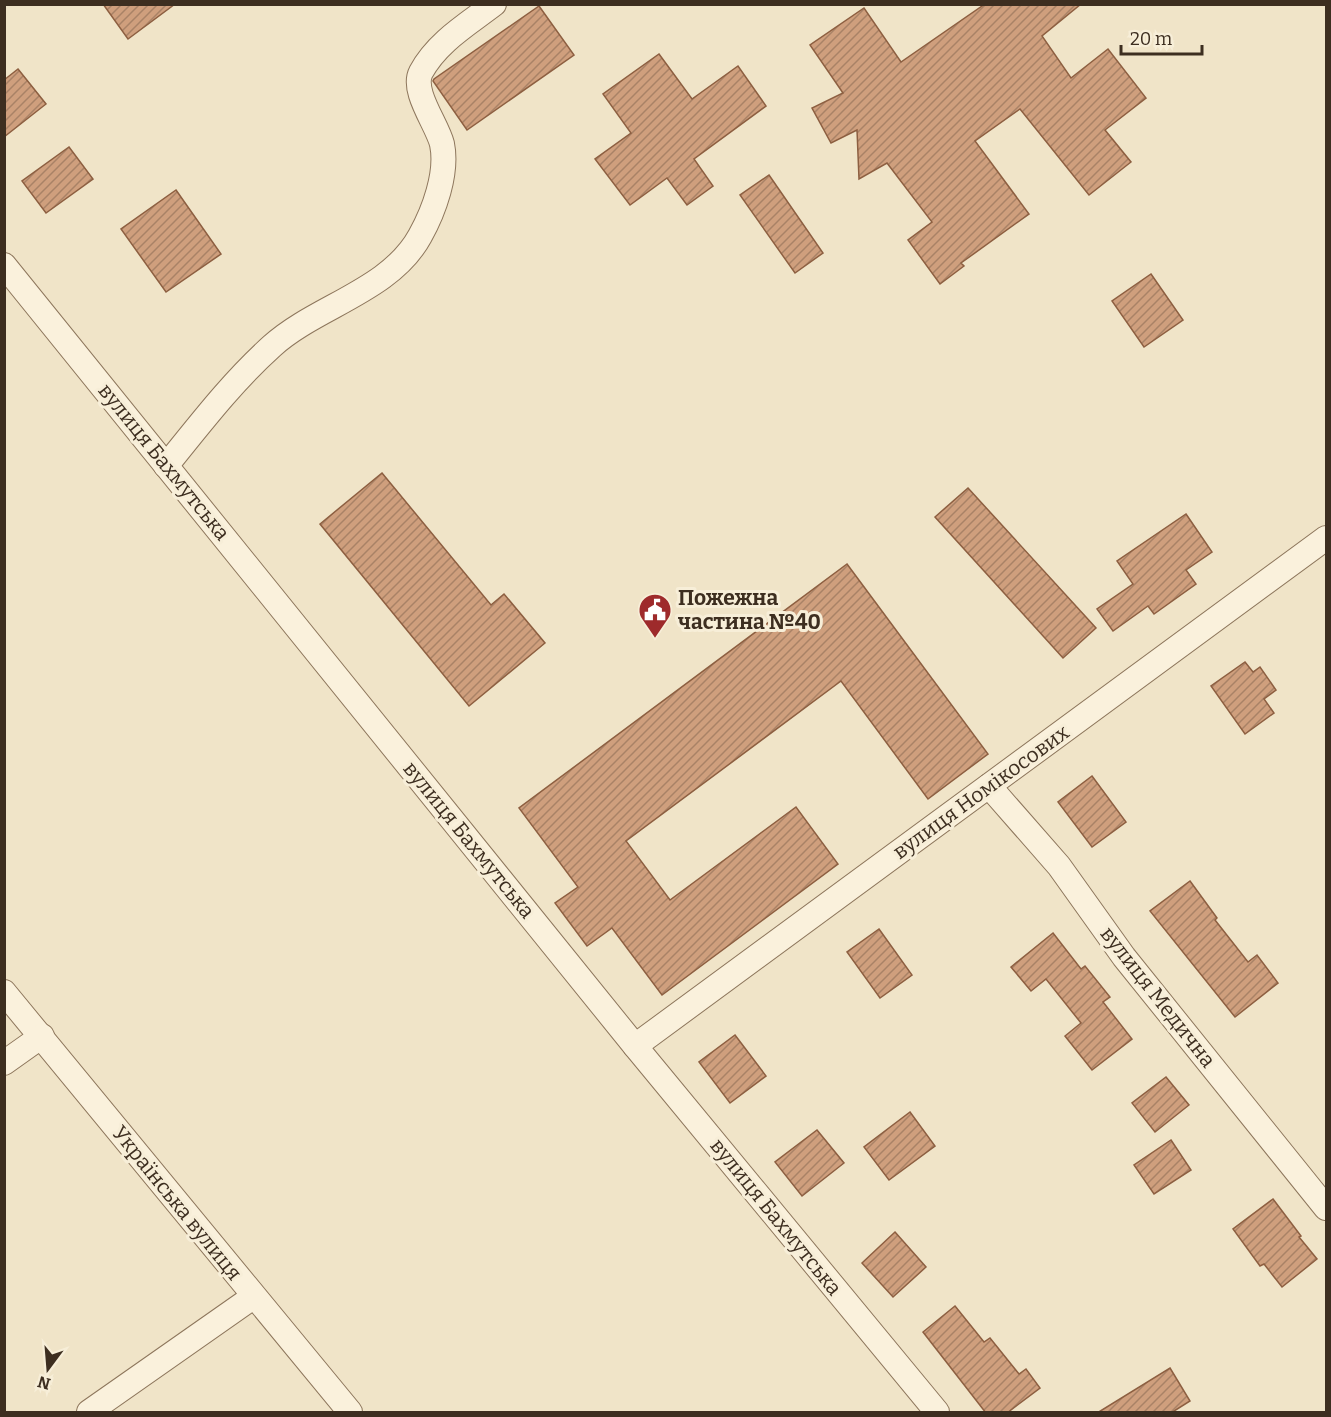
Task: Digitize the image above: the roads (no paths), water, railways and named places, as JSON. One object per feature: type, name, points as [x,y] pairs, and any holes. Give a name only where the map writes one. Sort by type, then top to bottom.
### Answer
[{"type":"street","points":[[166,466],[224,395],[273,345],[309,319],[376,281],[402,259],[420,237],[432,209],[442,174],[442,145],[430,112],[420,95],[419,74],[437,48],[494,4]]},
{"type":"street","name":"вулиця Бахмутська","points":[[4,265],[635,1046],[937,1413]]},
{"type":"street","name":"вулиця Номікосових","points":[[635,1046],[1326,538]]},
{"type":"street","name":"вулиця Медична","points":[[989,786],[1059,866],[1124,957],[1326,1208]]},
{"type":"street","name":"Українська вулиця","points":[[4,992],[350,1413]]},
{"type":"street","points":[[4,1063],[42,1036]]},
{"type":"street","points":[[89,1413],[253,1297]]},
{"type":"place","name":"Пожежна частина №40","points":[[655,639]]}]
